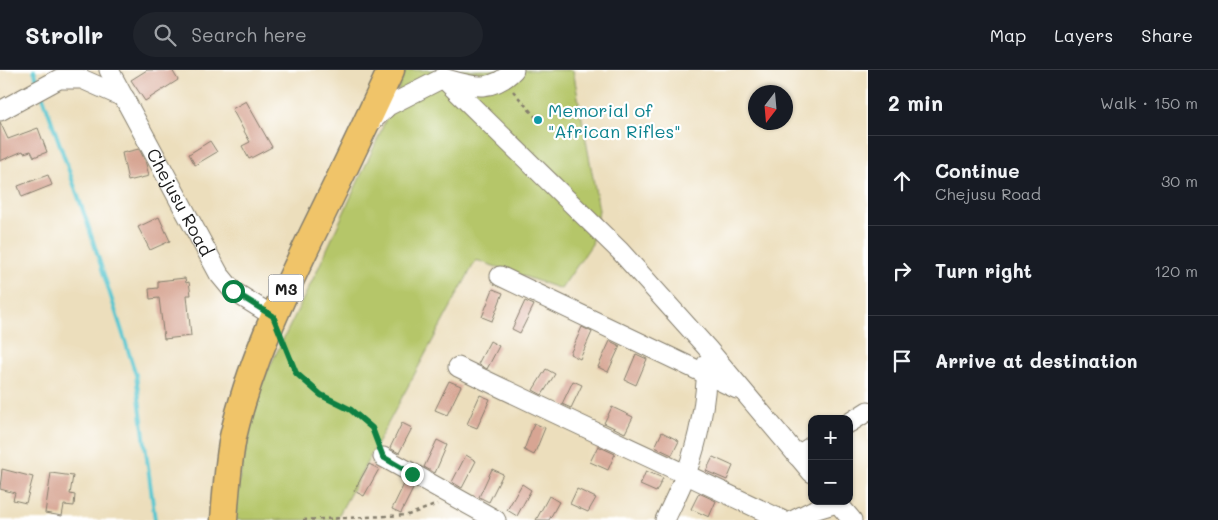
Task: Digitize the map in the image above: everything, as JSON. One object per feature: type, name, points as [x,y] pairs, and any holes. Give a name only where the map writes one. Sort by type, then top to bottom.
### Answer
[{"type":"highway","name":"M3","points":[[224,520],[229,461],[240,410],[273,316],[390,70]]},
{"type":"street","name":"Chejusu Road","points":[[109,70],[219,274],[233,291],[273,316]]},
{"type":"street","points":[[0,111],[60,74],[82,79],[125,98]]},
{"type":"street","points":[[363,130],[388,106],[443,78],[476,88],[509,75]]},
{"type":"street","points":[[443,78],[620,251],[708,349],[740,390],[804,451]]},
{"type":"street","points":[[500,276],[740,390]]},
{"type":"street","points":[[665,520],[686,474],[695,446],[703,409],[708,349]]},
{"type":"street","points":[[458,367],[782,520]]},
{"type":"street","points":[[853,420],[868,411]]},
{"type":"street","points":[[383,457],[496,520]]},
{"type":"street","points":[[794,520],[828,505]]},
{"type":"street","points":[[839,505],[852,520]]},
{"type":"path","points":[[509,75],[538,120]]},
{"type":"path","points":[[273,316],[296,373],[321,395],[351,410],[372,428],[383,457]]},
{"type":"path","points":[[303,520],[408,515],[456,498]]},
{"type":"green space","points":[[406,70],[573,70],[599,210],[592,244],[561,289],[476,260],[336,520],[235,520],[237,488],[261,384],[317,271],[378,138]]},
{"type":"building","points":[[147,70],[172,70],[178,80],[145,101],[131,80]]},
{"type":"building","points":[[246,101],[272,147],[249,159],[242,146],[250,142],[232,109]]},
{"type":"building","points":[[0,122],[8,139],[38,128],[47,152],[34,157],[31,151],[24,153],[23,151],[0,161]]},
{"type":"building","points":[[210,141],[217,152],[195,165],[189,154]]},
{"type":"building","points":[[139,149],[145,160],[149,176],[128,181],[122,153]]},
{"type":"building","points":[[48,175],[52,185],[22,197],[18,186]]},
{"type":"building","points":[[159,217],[170,241],[150,250],[138,227]]},
{"type":"building","points":[[185,278],[186,283],[189,282],[191,295],[187,295],[191,336],[164,339],[159,298],[150,299],[149,289],[158,288],[158,281]]},
{"type":"building","points":[[493,289],[503,293],[492,321],[482,317]]},
{"type":"building","points":[[525,301],[534,305],[520,333],[512,329]]},
{"type":"building","points":[[582,327],[592,332],[580,359],[570,354]]},
{"type":"building","points":[[490,341],[499,346],[487,369],[478,364]]},
{"type":"building","points":[[610,341],[620,346],[608,372],[598,367]]},
{"type":"building","points":[[636,354],[647,359],[636,385],[625,380]]},
{"type":"building","points":[[546,369],[555,374],[542,395],[533,390]]},
{"type":"building","points":[[449,381],[461,386],[447,415],[435,410]]},
{"type":"building","points":[[573,381],[582,385],[571,408],[562,404]]},
{"type":"building","points":[[480,395],[490,399],[477,428],[467,424]]},
{"type":"building","points":[[612,407],[633,417],[625,433],[604,423]]},
{"type":"building","points":[[402,423],[412,428],[399,453],[390,448]]},
{"type":"building","points":[[534,423],[545,428],[534,455],[524,450]]},
{"type":"building","points":[[662,432],[679,441],[672,455],[655,447]]},
{"type":"building","points":[[437,440],[447,445],[435,473],[424,467]]},
{"type":"building","points":[[598,446],[615,454],[608,470],[590,462]]},
{"type":"building","points":[[466,455],[476,461],[462,488],[452,482]]},
{"type":"building","points":[[713,457],[733,466],[727,480],[706,471]]},
{"type":"building","points":[[369,464],[379,469],[364,496],[354,491]]},
{"type":"building","points":[[2,469],[33,477],[26,503],[13,500],[15,493],[0,489]]},
{"type":"building","points":[[492,469],[503,474],[489,502],[479,497]]},
{"type":"building","points":[[646,471],[663,478],[656,492],[640,485]]},
{"type":"building","points":[[51,473],[73,476],[70,494],[75,495],[74,506],[64,505],[62,516],[45,513]]},
{"type":"building","points":[[405,482],[414,487],[401,513],[392,509]]},
{"type":"building","points":[[522,484],[531,490],[517,516],[507,510]]},
{"type":"building","points":[[577,489],[596,498],[588,512],[570,504]]},
{"type":"building","points":[[699,493],[716,501],[709,517],[691,509]]},
{"type":"building","points":[[549,496],[559,502],[549,520],[536,520]]},
{"type":"waterway","points":[[34,70],[39,85]]},
{"type":"waterway","points":[[42,94],[86,219],[136,375],[155,520]]},
{"type":"place","name":"Memorial of \"African Rifles\"","points":[[538,120]]},
{"type":"route","points":[[233,291],[273,316],[296,373],[321,395],[351,410],[372,428],[383,457],[412,474]]}]
